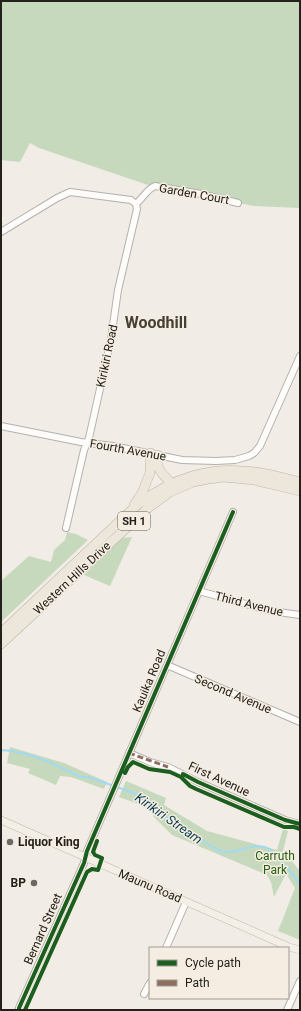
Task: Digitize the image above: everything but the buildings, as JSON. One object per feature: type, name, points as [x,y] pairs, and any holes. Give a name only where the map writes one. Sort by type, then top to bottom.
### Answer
[{"type":"highway","points":[[154,454],[157,466],[171,483]]},
{"type":"highway","points":[[132,510],[147,481],[154,454]]},
{"type":"highway","name":"Western Hills Drive","points":[[1,644],[31,610],[132,510],[150,495],[171,483],[197,474],[217,470],[257,472],[300,482]]},
{"type":"highway","name":"Western Hills Drive","points":[[1,633],[31,610],[148,508],[170,492],[193,482],[224,477],[264,481],[300,491]]},
{"type":"main road","name":"Maunu Road","points":[[1,820],[289,947],[300,950]]},
{"type":"street","name":"Garden Court","points":[[136,204],[150,189],[158,187],[201,194],[238,203]]},
{"type":"street","points":[[1,232],[57,198],[70,192],[131,200],[136,204]]},
{"type":"street","name":"Kirikiri Road","points":[[66,528],[84,450],[88,442],[111,339],[118,290],[137,209],[136,204]]},
{"type":"street","name":"Fourth Avenue","points":[[1,426],[182,460],[216,461],[243,459],[260,446],[300,356]]},
{"type":"street","name":"Kauika Road","points":[[85,858],[110,795],[233,512]]},
{"type":"street","name":"Third Avenue","points":[[199,591],[272,611],[300,615]]},
{"type":"street","name":"Second Avenue","points":[[167,665],[300,722]]},
{"type":"street","name":"First Avenue","points":[[129,753],[168,767],[284,820],[300,824]]},
{"type":"street","name":"Bernard Street","points":[[19,1008],[85,858]]},
{"type":"street","points":[[166,947],[186,902]]},
{"type":"street","points":[[287,1010],[300,981]]},
{"type":"street","points":[[144,994],[149,985]]},
{"type":"green space","points":[[1,1],[300,1],[300,208],[254,206],[151,186],[39,148],[30,143],[20,162],[1,160]]},
{"type":"green space","points":[[67,532],[76,534],[88,540],[1,622],[1,581],[29,556],[51,562],[54,550],[65,540]]},
{"type":"green space","points":[[132,537],[110,586],[84,575],[122,538]]},
{"type":"green space","points":[[10,747],[64,763],[107,782],[104,789],[71,777],[60,776],[56,785],[28,773],[30,769],[7,763]]},
{"type":"green space","name":"Carruth Park","points":[[126,781],[166,798],[164,805],[207,831],[277,850],[283,829],[288,831],[283,851],[300,871],[300,940],[278,931],[295,888],[286,874],[274,897],[271,882],[267,875],[172,835],[153,816],[155,810],[119,797]]},
{"type":"waterway","name":"Kirikiri Stream","points":[[1,750],[32,756],[52,763],[81,777],[88,777],[134,793],[159,809],[176,826],[219,851],[226,852],[254,846],[267,848],[277,856],[300,885]]},
{"type":"marked path","points":[[129,753],[168,767]]},
{"type":"cycle path","points":[[19,1010],[84,863],[87,851],[233,512]]},
{"type":"cycle path","points":[[125,773],[133,762],[149,769],[170,772],[181,777],[190,786],[196,789],[284,827],[294,827],[300,829]]},
{"type":"cycle path","points":[[183,774],[285,820],[300,824]]},
{"type":"cycle path","points":[[25,1010],[87,872],[92,869],[98,870],[102,858],[95,855],[93,852],[97,841]]},
{"type":"place","name":"Liquor King","points":[[10,842]]},
{"type":"place","name":"BP","points":[[34,883]]},
{"type":"district","name":"Woodhill","points":[[156,322]]}]
